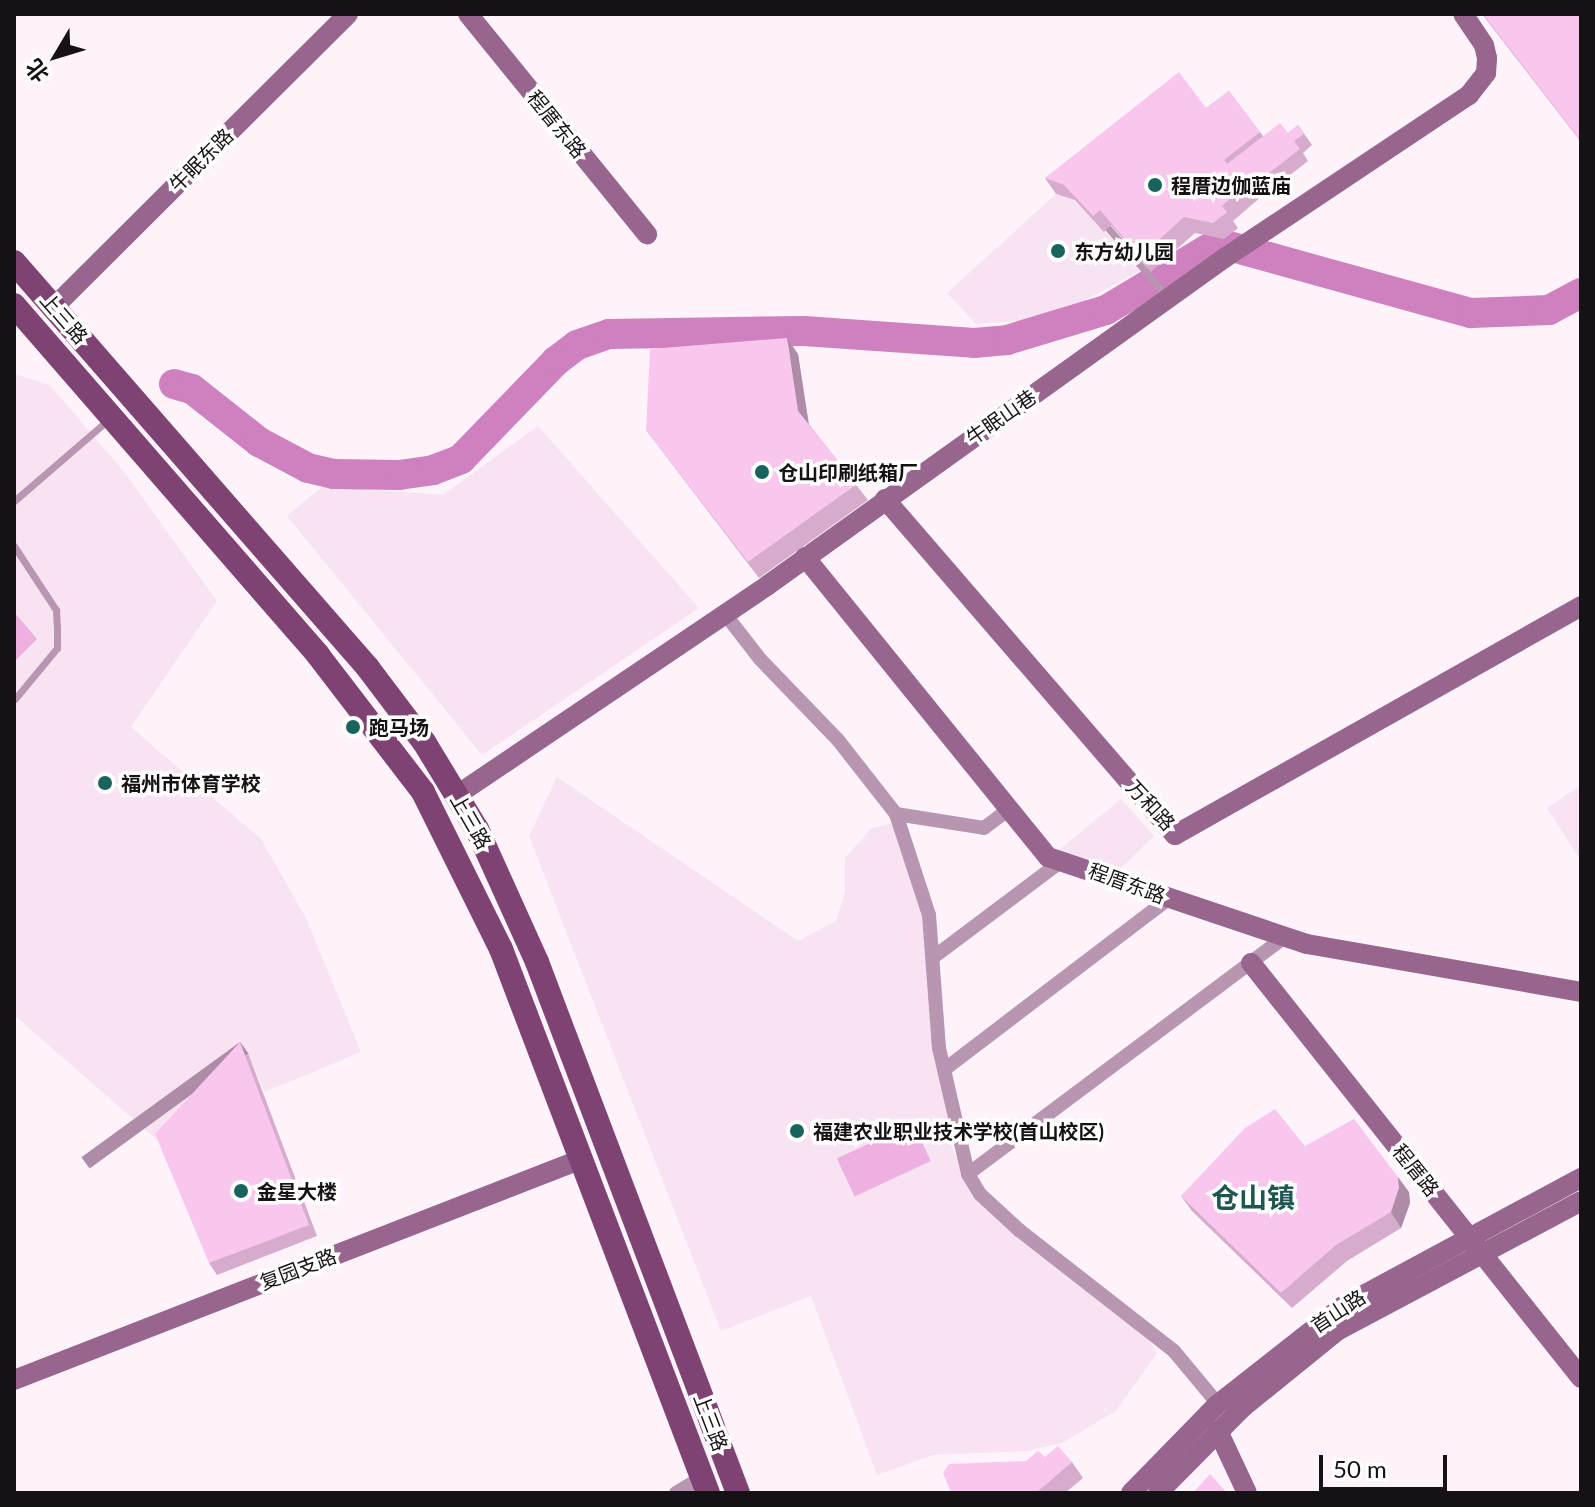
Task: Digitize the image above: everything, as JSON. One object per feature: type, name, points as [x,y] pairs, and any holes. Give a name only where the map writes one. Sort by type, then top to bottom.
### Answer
[{"type":"main road","name":"上三路","points":[[14,262],[368,668],[457,795],[494,862],[537,962],[738,1493]]},
{"type":"main road","name":"上三路","points":[[14,305],[112,416],[405,764],[487,914],[705,1485]]},
{"type":"street","name":"牛眠东路","points":[[54,307],[348,14]]},
{"type":"street","name":"程厝东路","points":[[468,14],[647,234]]},
{"type":"street","name":"牛眠山巷","points":[[457,795],[725,614],[1166,295],[1254,240],[1480,85],[1486,73],[1484,45],[1463,14]]},
{"type":"street","name":"万和路","points":[[885,499],[1175,835],[1581,606]]},
{"type":"street","name":"程厝东路","points":[[805,557],[1048,857],[1284,938],[1581,992]]},
{"type":"street","points":[[725,614],[760,659],[838,740],[896,814],[927,906],[935,956],[945,1069],[968,1174],[980,1194],[1019,1230],[1174,1351],[1218,1404]]},
{"type":"street","points":[[896,814],[984,828],[1009,809]]},
{"type":"street","points":[[935,956],[1063,860]]},
{"type":"street","points":[[945,1069],[1168,899]]},
{"type":"street","points":[[968,1174],[1284,938]]},
{"type":"street","name":"程厝路","points":[[1251,963],[1581,1378]]},
{"type":"street","name":"复园支路","points":[[14,1380],[582,1159]]},
{"type":"street","name":"首山路","points":[[1158,1493],[1218,1431],[1337,1331],[1581,1178]]},
{"type":"street","name":"首山路","points":[[1131,1493],[1218,1404],[1343,1306],[1476,1244],[1581,1201]]},
{"type":"street","points":[[1218,1431],[1247,1493]]},
{"type":"street","points":[[676,1493],[705,1485]]},
{"type":"lane","points":[[1108,228],[1166,295]]},
{"type":"lane","points":[[14,501],[112,416]]},
{"type":"lane","points":[[14,546],[56,610],[57,648],[14,700]]},
{"type":"shaded area","name":"东方幼儿园","points":[[1056,194],[1075,200],[1141,270],[1051,319],[976,324],[947,293]]},
{"type":"shaded area","name":"福州市体育学校","points":[[14,374],[50,385],[125,473],[217,601],[131,727],[261,839],[306,918],[361,1052],[265,1092],[248,1054],[163,1145],[14,1015]]},
{"type":"shaded area","points":[[538,426],[699,608],[482,755],[287,516],[323,486],[443,495]]},
{"type":"shaded area","points":[[14,612],[37,639],[14,662]]},
{"type":"shaded area","name":"福建农业职业技术学校(首山校区)","points":[[557,777],[798,941],[836,921],[845,892],[845,858],[872,828],[893,823],[925,908],[953,1149],[967,1183],[1143,1332],[1157,1353],[1116,1411],[1062,1443],[1028,1451],[933,1455],[877,1475],[811,1296],[721,1331],[529,836]]},
{"type":"shaded area","points":[[1581,785],[1581,861],[1547,808]]},
{"type":"shaded area","points":[[1121,799],[1154,836],[1114,875],[1054,854]]},
{"type":"shaded area","points":[[913,1123],[931,1161],[855,1197],[837,1158]]},
{"type":"building","points":[[1483,14],[1581,14],[1581,141]]},
{"type":"building","name":"程厝边伽蓝庙","points":[[1179,72],[1206,108],[1229,91],[1260,132],[1224,160],[1244,186],[1222,206],[1227,212],[1213,223],[1184,217],[1140,257],[1100,210],[1093,216],[1064,185],[1045,178]]},
{"type":"building","points":[[1280,123],[1288,133],[1298,125],[1304,134],[1294,141],[1300,149],[1247,190],[1227,164]]},
{"type":"building","name":"仓山印刷纸箱厂","points":[[787,338],[798,411],[857,484],[748,562],[646,430],[650,349]]},
{"type":"building","name":"金星大楼","points":[[240,1042],[309,1225],[209,1263],[155,1134]]},
{"type":"building","points":[[1275,1109],[1305,1146],[1354,1119],[1398,1177],[1399,1188],[1391,1212],[1336,1245],[1281,1293],[1181,1196],[1245,1128]]},
{"type":"building","points":[[1058,1446],[1072,1462],[1036,1493],[951,1493],[943,1473],[949,1464],[1026,1461],[1038,1451],[1045,1457]]},
{"type":"building","points":[[1210,1474],[1227,1493],[1193,1493]]},
{"type":"waterway","points":[[174,384],[192,389],[259,442],[308,468],[334,474],[399,475],[433,470],[461,459],[556,361],[577,345],[609,334],[804,331],[974,343],[1007,340],[1106,310],[1218,243],[1471,313],[1549,310],[1581,293]]},
{"type":"place","name":"程厝边伽蓝庙","points":[[1155,185]]},
{"type":"place","name":"东方幼儿园","points":[[1058,251]]},
{"type":"place","name":"仓山印刷纸箱厂","points":[[762,472]]},
{"type":"place","name":"跑马场","points":[[353,727]]},
{"type":"place","name":"福州市体育学校","points":[[105,783]]},
{"type":"place","name":"福建农业职业技术学校(首山校区)","points":[[797,1131]]},
{"type":"place","name":"金星大楼","points":[[241,1191]]},
{"type":"district","name":"仓山镇","points":[[1253,1197]]}]
